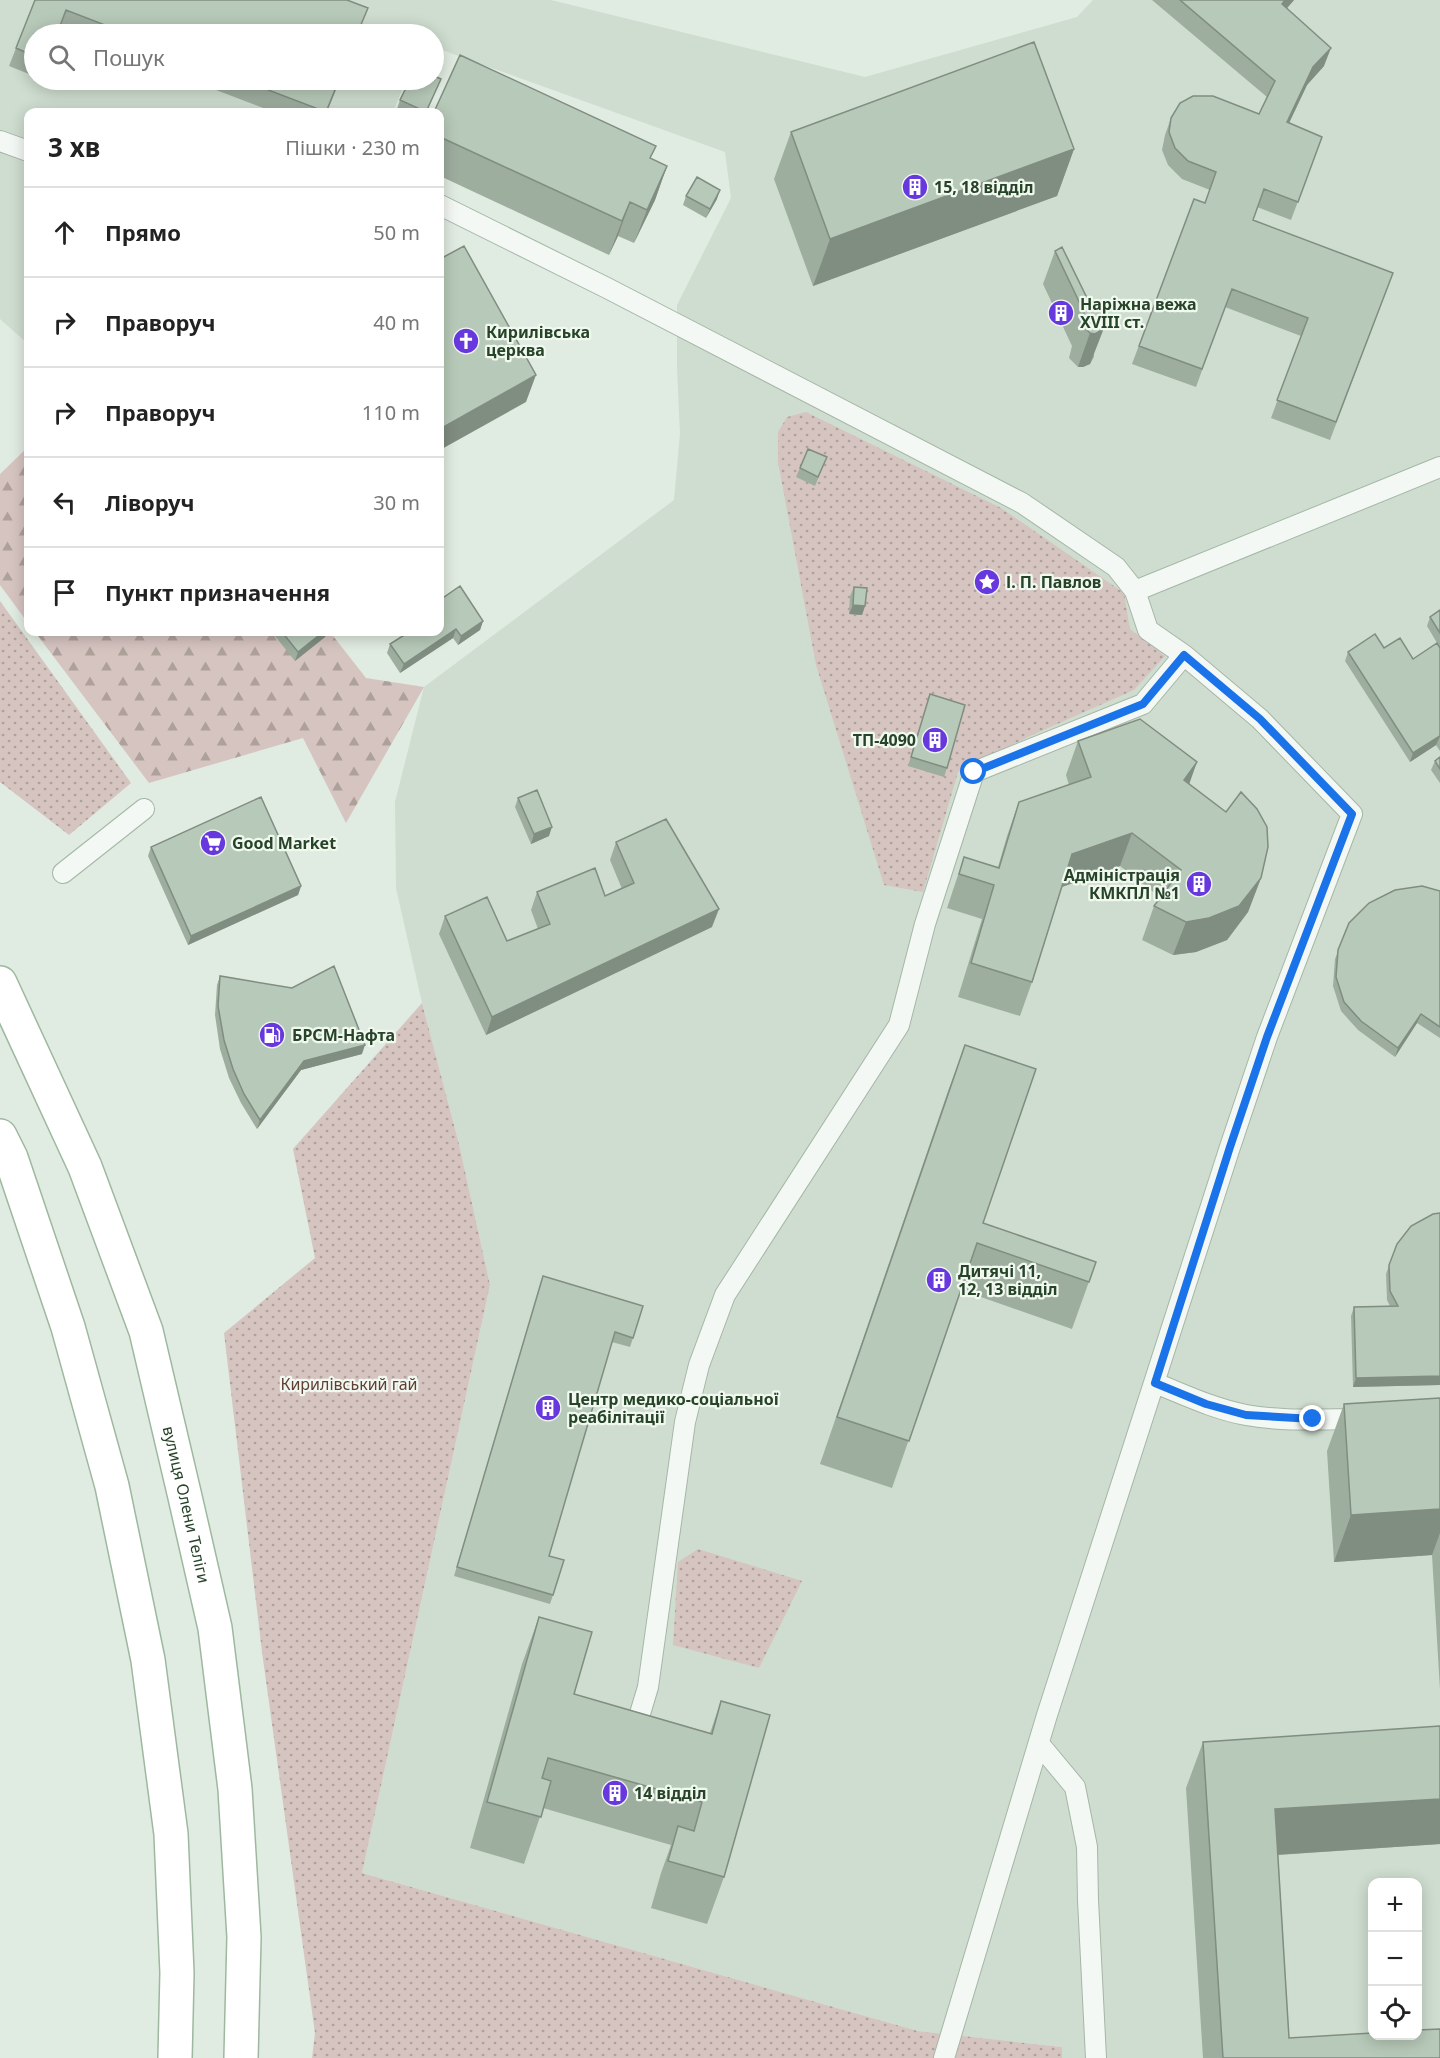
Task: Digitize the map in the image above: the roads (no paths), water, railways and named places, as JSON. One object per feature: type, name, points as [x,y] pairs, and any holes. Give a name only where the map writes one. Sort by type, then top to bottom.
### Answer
[{"type":"main road","name":"вулиця Олени Теліги","points":[[0,983],[85,1167],[146,1331],[188,1508],[214,1628],[235,1789],[244,1937],[241,2058]]},
{"type":"main road","points":[[0,1136],[11,1158],[68,1327],[112,1486],[148,1660],[171,1834],[177,1973],[175,2058]]},
{"type":"lane","points":[[0,141],[24,150]]},
{"type":"lane","points":[[444,207],[607,288],[1022,503],[1116,567],[1135,591],[1148,630],[1184,655],[1260,719],[1352,814],[1267,1037],[1227,1157],[1047,1715],[1040,1745],[944,2058]]},
{"type":"lane","points":[[1135,591],[1440,467]]},
{"type":"lane","points":[[629,1750],[648,1687],[685,1422],[699,1365],[725,1295],[898,1025],[925,924],[974,772],[1143,704],[1184,655]]},
{"type":"lane","points":[[63,873],[144,809]]},
{"type":"lane","points":[[1155,1383],[1206,1404],[1246,1415],[1299,1420],[1382,1418]]},
{"type":"lane","points":[[1040,1745],[1074,1787],[1087,1847],[1096,2058]]},
{"type":"place","name":"15, 18 відділ","points":[[915,187]]},
{"type":"place","name":"Наріжна вежа XVIII ст.","points":[[1061,313]]},
{"type":"place","name":"Кирилівська церква","points":[[466,341]]},
{"type":"place","name":"І. П. Павлов","points":[[987,582]]},
{"type":"place","name":"ТП-4090","points":[[935,740]]},
{"type":"place","name":"Good Market","points":[[213,843]]},
{"type":"place","name":"Адміністрація КМКПЛ №1","points":[[1199,884]]},
{"type":"place","name":"БРСМ-Нафта","points":[[272,1035]]},
{"type":"place","name":"Дитячі 11, 12, 13 відділ","points":[[939,1280]]},
{"type":"place","name":"Центр медико-соціальної реабілітації","points":[[548,1408]]},
{"type":"place","name":"14 відділ","points":[[615,1793]]},
{"type":"park label","name":"Кирилівський гай","points":[[349,1384]]}]
